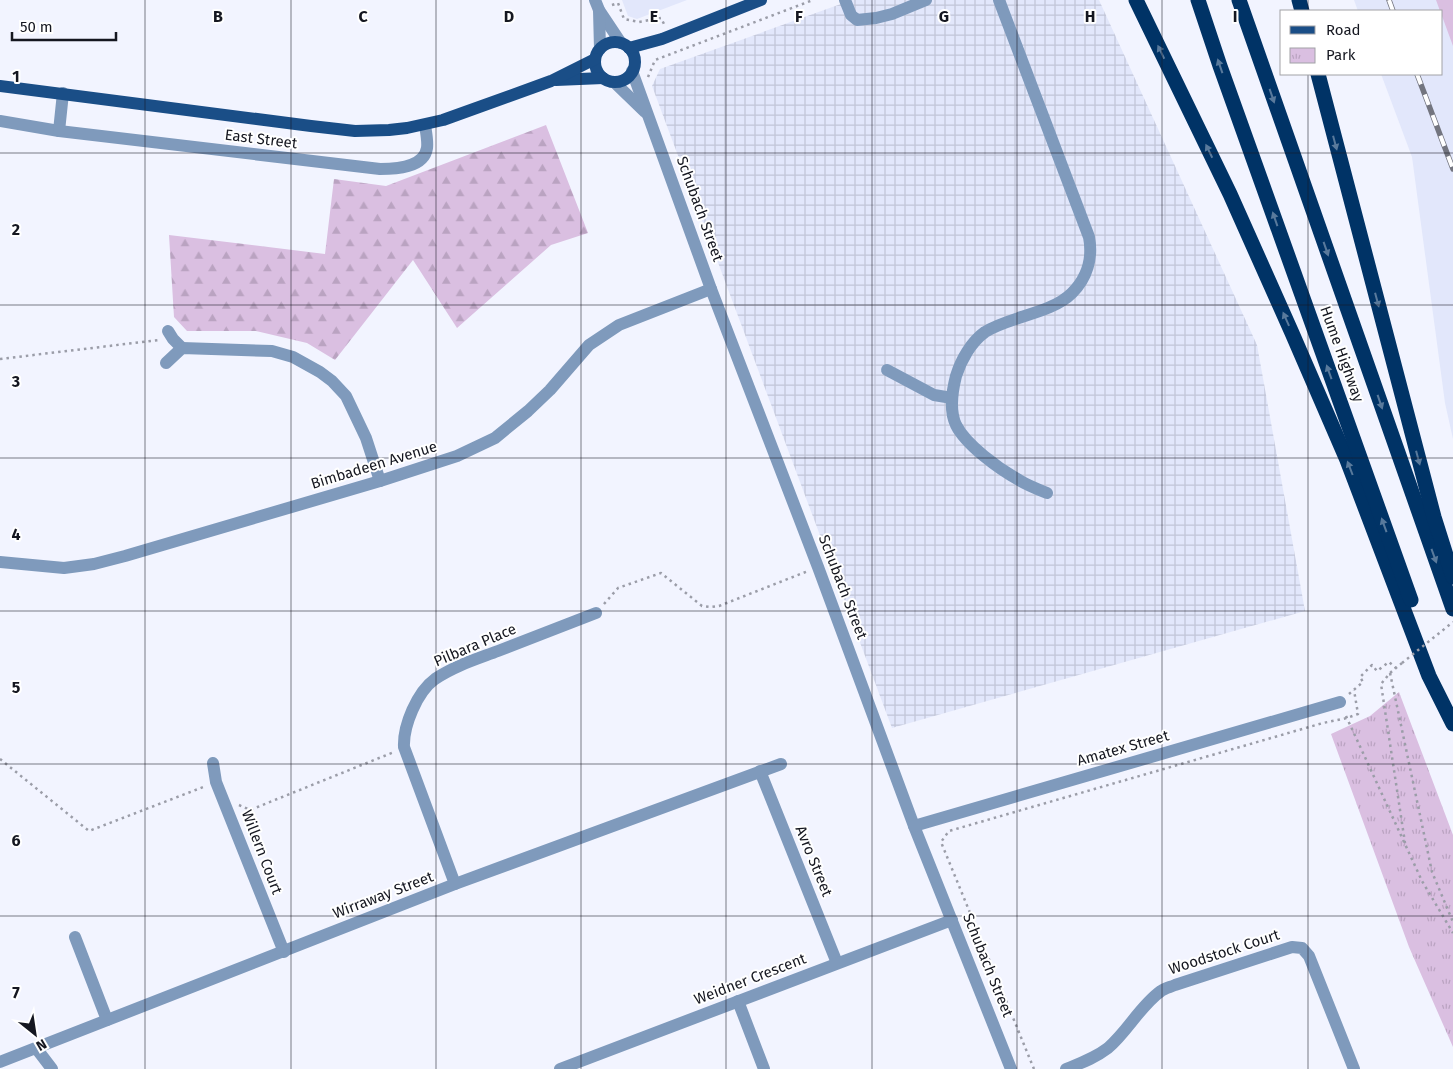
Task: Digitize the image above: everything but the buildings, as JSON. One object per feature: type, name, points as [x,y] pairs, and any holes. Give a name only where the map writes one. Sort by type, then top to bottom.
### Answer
[{"type":"highway","points":[[1136,0],[1230,194],[1288,324],[1347,460],[1429,676],[1453,724]]},
{"type":"highway","name":"Hume Highway","points":[[1198,0],[1453,720]]},
{"type":"highway","name":"Hume Highway","points":[[1239,0],[1453,610]]},
{"type":"highway","points":[[1318,75],[1434,517],[1453,577]]},
{"type":"main road","points":[[666,37],[633,67],[628,77],[621,80],[608,80],[596,70],[598,54],[610,43],[625,46],[666,37],[761,0]]},
{"type":"main road","points":[[625,46],[633,55],[633,67]]},
{"type":"main road","name":"East Street","points":[[0,86],[356,131],[389,130],[425,125],[462,114],[551,81],[598,54]]},
{"type":"main road","name":"East Street","points":[[551,81],[608,80]]},
{"type":"street","points":[[845,0],[851,15],[857,20],[892,14],[926,0]]},
{"type":"street","points":[[999,0],[1089,237],[1091,248],[1090,260],[1080,283],[1062,301],[994,328],[978,338],[964,358],[957,373],[952,391],[952,409],[956,424],[968,442],[1019,481],[1047,493]]},
{"type":"street","points":[[597,5],[625,46]]},
{"type":"street","points":[[597,5],[598,54]]},
{"type":"street","name":"Schubach Street","points":[[633,67],[648,115],[712,289],[914,826],[1011,1069]]},
{"type":"street","name":"Schubach Street","points":[[608,80],[648,115]]},
{"type":"street","points":[[59,131],[63,93]]},
{"type":"street","name":"East Street","points":[[0,121],[59,131],[365,168],[390,169],[415,163],[424,157],[427,147],[425,125]]},
{"type":"street","name":"Bimbadeen Avenue","points":[[0,562],[64,568],[94,564],[380,481],[457,456],[495,438],[550,390],[589,345],[619,325],[712,289]]},
{"type":"street","points":[[171,335],[182,348]]},
{"type":"street","points":[[166,363],[182,348],[251,349],[272,351],[292,357],[320,372],[332,381],[346,396],[366,438],[380,481]]},
{"type":"street","points":[[887,370],[934,395],[952,398]]},
{"type":"street","name":"Pilbara Place","points":[[404,748],[404,740],[414,706],[422,692],[434,680],[457,667],[596,613]]},
{"type":"street","name":"Amatex Street","points":[[914,826],[1340,702]]},
{"type":"street","points":[[404,748],[455,884]]},
{"type":"street","name":"Willern Court","points":[[212,763],[216,782],[284,952]]},
{"type":"street","name":"Wirraway Street","points":[[0,1062],[455,884],[781,764]]},
{"type":"street","name":"Avro Street","points":[[760,772],[837,963]]},
{"type":"street","name":"Weidner Crescent","points":[[560,1069],[952,920]]},
{"type":"street","points":[[75,938],[107,1020]]},
{"type":"street","name":"Woodstock Court","points":[[1066,1069],[1090,1059],[1108,1048],[1148,1003],[1162,991],[1285,948],[1304,944],[1354,1069]]},
{"type":"street","points":[[738,1001],[764,1069]]},
{"type":"street","points":[[36,1048],[52,1069]]},
{"type":"path","points":[[647,80],[655,60],[813,0]]},
{"type":"path","points":[[597,5],[618,3],[624,19],[639,22],[661,18],[666,37]]},
{"type":"path","points":[[0,359],[171,335]]},
{"type":"path","points":[[596,613],[618,588],[661,573],[702,606],[711,607],[719,606],[818,567]]},
{"type":"path","points":[[1406,847],[1380,684],[1396,668],[1453,622]]},
{"type":"path","points":[[1034,1069],[942,842],[949,831],[1358,714],[1354,690],[1363,682],[1360,677],[1372,665],[1377,671],[1389,662],[1396,668]]},
{"type":"path","points":[[1390,674],[1432,872],[1453,922]]},
{"type":"path","points":[[1340,702],[1422,881],[1453,933]]},
{"type":"path","points":[[223,798],[250,810],[404,748]]},
{"type":"path","points":[[0,759],[89,831],[216,782]]},
{"type":"shaded area","points":[[622,0],[687,0],[637,19],[628,16]]},
{"type":"shaded area","points":[[852,0],[1099,0],[1257,345],[1305,611],[892,728],[652,86],[660,69]]},
{"type":"shaded area","points":[[1354,0],[1440,0],[1453,32],[1453,439],[1445,403],[1412,157],[1381,75],[1443,75],[1443,10],[1358,10]]},
{"type":"green space","points":[[1436,0],[1453,0],[1453,46],[1443,19],[1443,10],[1440,10]]},
{"type":"green space","points":[[546,125],[588,233],[551,245],[457,328],[413,260],[335,360],[307,343],[256,331],[187,331],[174,317],[169,235],[325,254],[334,179],[386,186]]},
{"type":"green space","points":[[1399,692],[1453,835],[1453,1047],[1409,947],[1331,734],[1370,716]]},
{"type":"railway","points":[[1389,0],[1393,10]]},
{"type":"railway","points":[[1417,75],[1453,169]]}]
